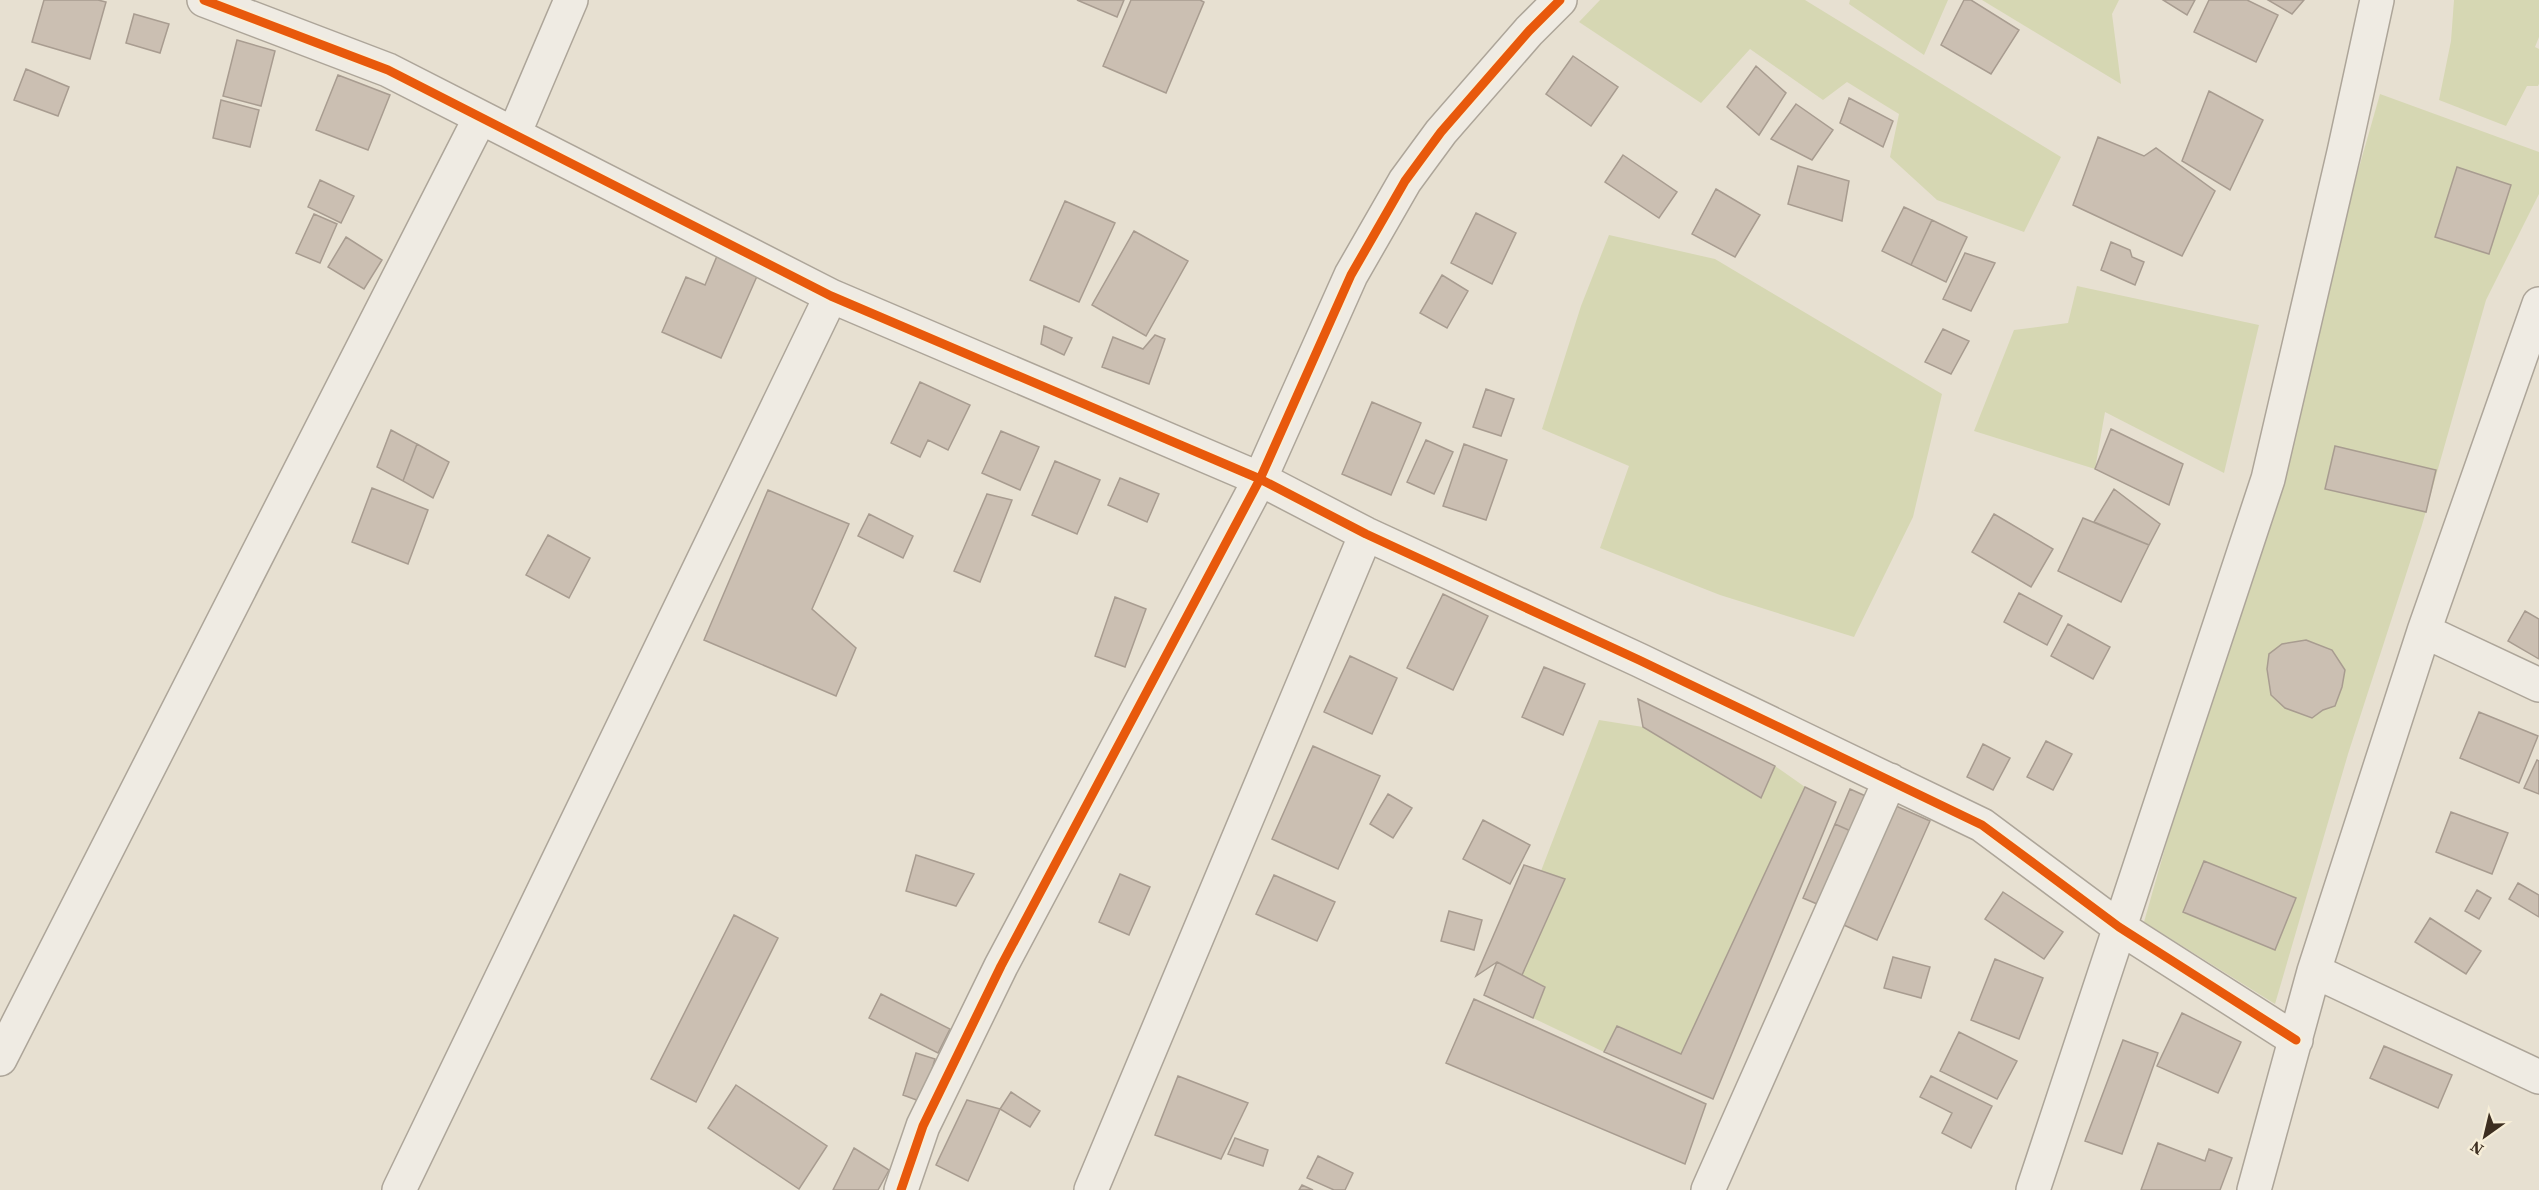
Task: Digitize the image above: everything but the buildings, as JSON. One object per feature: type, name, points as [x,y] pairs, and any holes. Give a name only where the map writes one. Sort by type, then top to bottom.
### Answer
[{"type":"street","points":[[204,0],[388,70],[831,296],[1260,479],[1366,534],[1639,660],[1982,825],[2119,927],[2296,1040]]},
{"type":"street","points":[[514,134],[571,0]]},
{"type":"street","points":[[901,1190],[923,1126],[1001,966],[1260,479],[1351,275],[1405,181],[1442,132],[1528,31],[1560,0]]},
{"type":"street","points":[[2033,1190],[2268,479],[2377,0]]},
{"type":"street","points":[[0,1059],[480,118]]},
{"type":"street","points":[[399,1190],[831,296]]},
{"type":"street","points":[[2254,1190],[2314,971],[2424,631],[2539,304]]},
{"type":"street","points":[[1091,1190],[1123,1119],[1366,534]]},
{"type":"street","points":[[2424,631],[2539,685]]},
{"type":"street","points":[[1708,1190],[1890,780]]},
{"type":"street","points":[[2314,971],[2539,1077]]},
{"type":"green space","points":[[1600,0],[1805,0],[2061,157],[2024,232],[1937,200],[1890,157],[1899,114],[1847,82],[1823,100],[1750,49],[1701,103],[1579,22]]},
{"type":"green space","points":[[1850,0],[1948,0],[1924,55],[1849,4]]},
{"type":"green space","points":[[1982,0],[2119,0],[2112,14],[2121,84]]},
{"type":"green space","points":[[2454,0],[2539,0],[2539,37],[2535,47],[2539,49],[2539,84],[2538,86],[2527,86],[2506,126],[2439,100],[2451,41]]},
{"type":"green space","points":[[2380,94],[2539,152],[2539,194],[2486,300],[2422,525],[2348,754],[2275,1004],[2144,922]]},
{"type":"green space","points":[[1609,235],[1715,259],[1942,394],[1913,517],[1854,637],[1720,595],[1600,548],[1629,466],[1542,429],[1581,306]]},
{"type":"green space","points":[[2077,286],[2259,325],[2224,473],[2105,412],[2095,469],[1974,431],[2014,330],[2068,323]]},
{"type":"green space","points":[[1599,720],[1643,727],[1761,798],[1775,766],[1805,787],[1681,1054],[1617,1026],[1604,1052],[1533,1018],[1545,987],[1522,975],[1565,880],[1541,871]]},
{"type":"cycle path","points":[[204,0],[388,70],[831,296],[1260,479],[1366,534],[1639,660],[1982,825],[2119,927],[2296,1040]]},
{"type":"cycle path","points":[[901,1190],[923,1126],[1001,966],[1260,479],[1351,275],[1405,181],[1441,132],[1529,31],[1560,0]]}]
